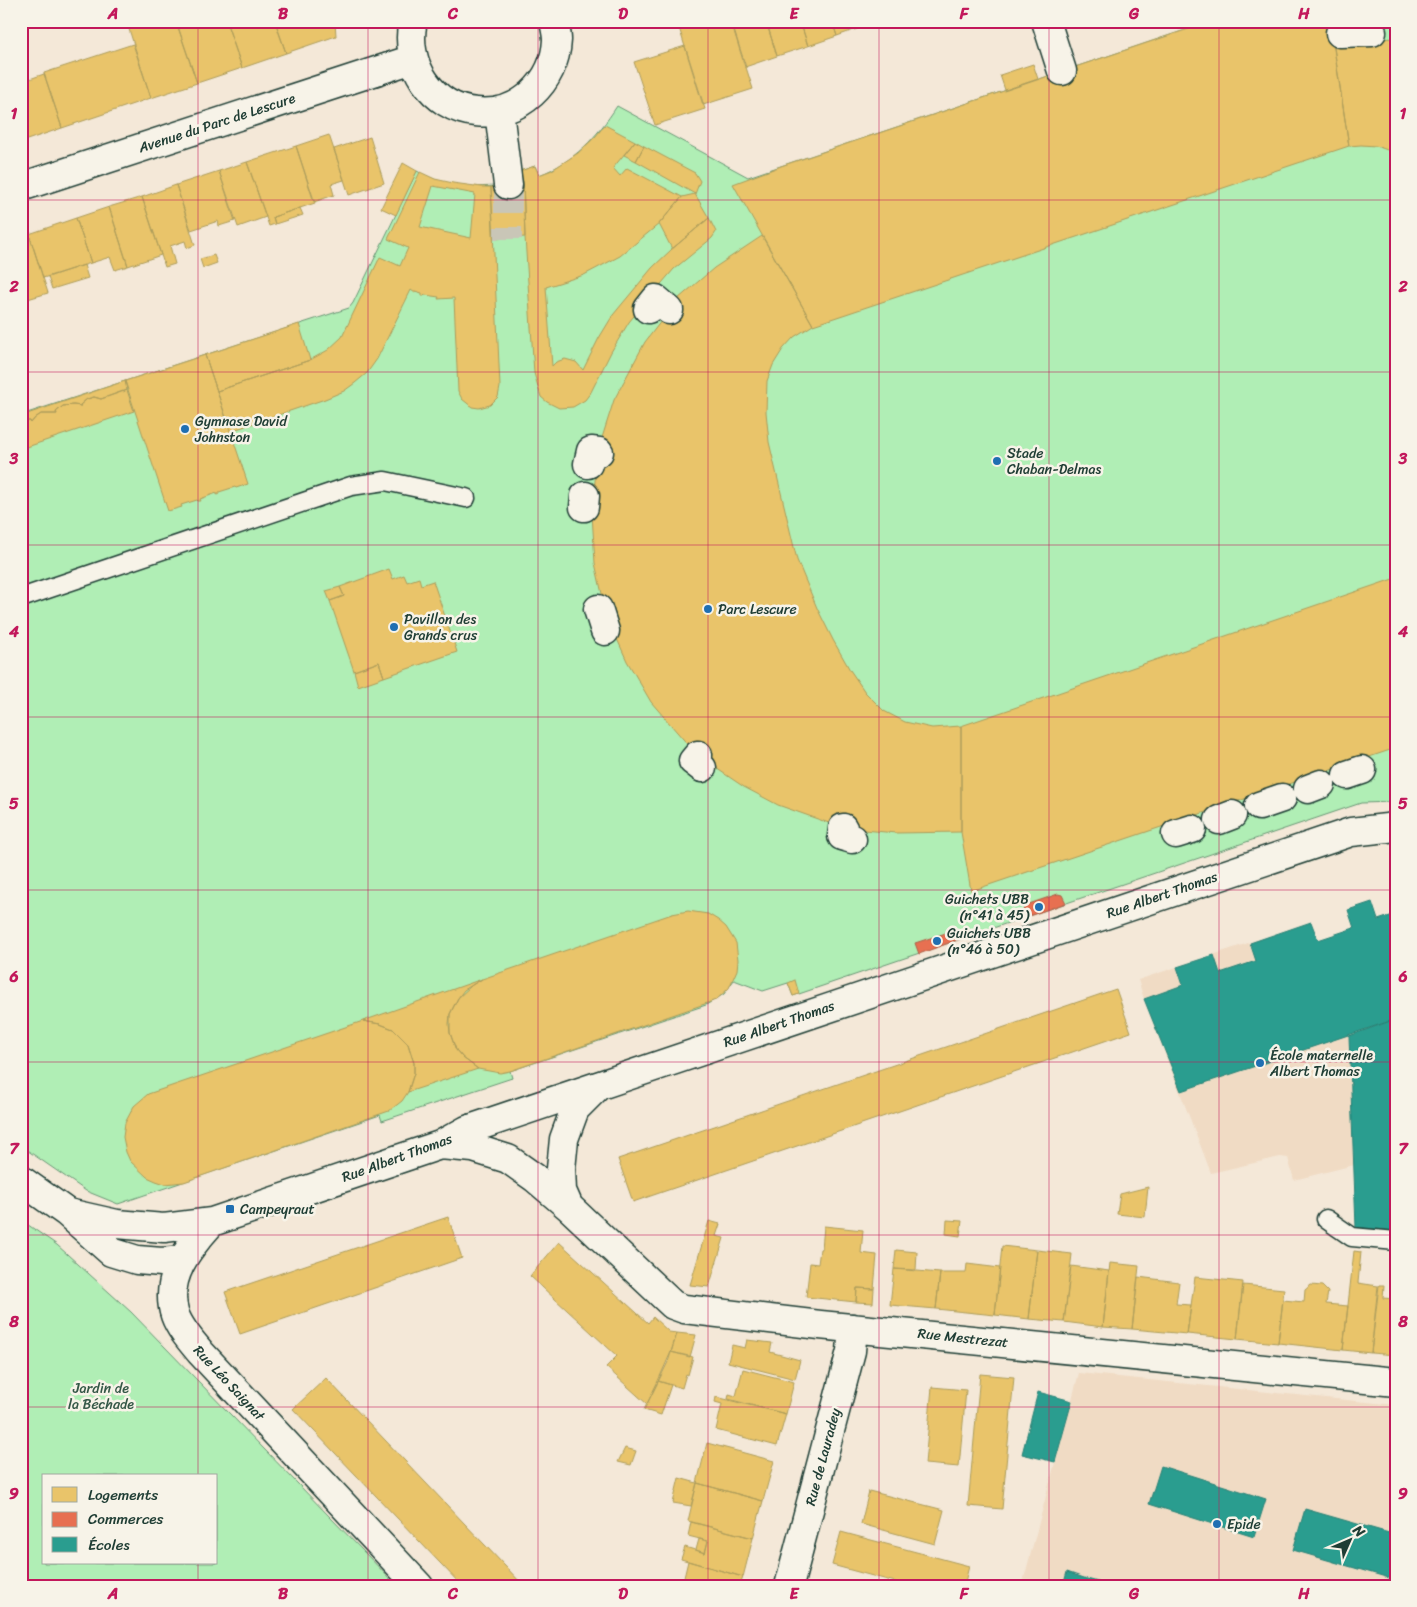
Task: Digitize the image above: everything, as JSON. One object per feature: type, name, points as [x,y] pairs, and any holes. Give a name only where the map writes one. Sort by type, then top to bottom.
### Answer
[{"type":"street","points":[[413,21],[410,34],[413,59],[422,79],[437,96],[455,107],[476,112],[499,111],[522,102],[541,86],[553,64],[557,39],[554,21]]},
{"type":"street","points":[[1046,23],[1061,67]]},
{"type":"street","points":[[1340,32],[1372,32]]},
{"type":"street","name":"Avenue du Parc de Lescure","points":[[21,187],[413,59]]},
{"type":"street","points":[[499,111],[508,185]]},
{"type":"street","name":"Rue Albert Thomas","points":[[182,1260],[194,1241],[212,1222],[440,1145],[467,1130],[1351,832],[1396,827]]},
{"type":"street","points":[[569,1207],[562,1192],[564,1139],[575,1109],[600,1084]]},
{"type":"street","name":"Rue Mestrezat","points":[[440,1145],[473,1148],[508,1159],[535,1178],[569,1207],[673,1305],[693,1311],[1396,1382]]},
{"type":"street","points":[[21,1180],[66,1212],[111,1252],[136,1260],[162,1262],[182,1260]]},
{"type":"street","points":[[66,1212],[117,1224],[164,1228],[212,1222]]},
{"type":"street","name":"Rue Léo Saignat","points":[[182,1260],[174,1278],[171,1297],[175,1315],[183,1331],[201,1353],[419,1586]]},
{"type":"street","name":"Rue de Lauradey","points":[[789,1586],[851,1351],[853,1328]]},
{"type":"lane","points":[[21,598],[351,486],[385,481],[466,498]]},
{"type":"lane","points":[[1326,1219],[1352,1237],[1396,1241]]},
{"type":"shaded area","name":"École maternelle Albert Thomas","points":[[1311,922],[1349,1036],[1354,1165],[1294,1180],[1288,1158],[1280,1157],[1211,1173],[1138,980]]},
{"type":"shaded area","name":"Epide","points":[[1079,1373],[1396,1405],[1396,1586],[1022,1586]]},
{"type":"green space","name":"Parc Lescure","points":[[1212,21],[1396,21],[1396,802],[1361,803],[793,996],[788,983],[763,991],[734,980],[724,994],[706,1005],[510,1071],[512,1078],[382,1121],[380,1115],[118,1204],[86,1191],[21,1146],[21,415],[349,308],[417,171],[442,181],[469,186],[497,186],[523,181],[520,171],[535,166],[539,175],[552,170],[574,156],[593,138],[617,106],[748,177]]},
{"type":"green space","name":"Jardin de la Béchade","points":[[21,1220],[57,1245],[131,1312],[397,1586],[21,1586]]},
{"type":"building: Logements","points":[[143,21],[176,21],[197,83],[151,98],[128,26]]},
{"type":"building: Logements","points":[[176,21],[226,21],[242,68],[197,83]]},
{"type":"building: Logements","points":[[226,21],[275,21],[286,53],[242,68]]},
{"type":"building: Logements","points":[[275,21],[335,21],[336,36],[286,53]]},
{"type":"building: Logements","points":[[677,21],[731,21],[753,89],[703,105]]},
{"type":"building: Logements","points":[[731,21],[766,21],[777,56],[745,67]]},
{"type":"building: Logements","points":[[766,21],[800,21],[808,46],[777,56]]},
{"type":"building: Logements","points":[[800,21],[832,21],[837,36],[808,46]]},
{"type":"building: Logements","points":[[832,21],[866,21],[868,25],[837,36]]},
{"type":"building: Logements","points":[[1212,21],[1330,21],[1349,146],[813,325],[733,184],[781,166]]},
{"type":"building: Logements","points":[[1396,38],[1396,153],[1376,146],[1349,146],[1333,42]]},
{"type":"building: Logements","points":[[133,44],[151,98],[62,128],[44,73]]},
{"type":"building: Logements","points":[[685,46],[705,109],[655,125],[634,62]]},
{"type":"building: Logements","points":[[1033,64],[1038,79],[1005,90],[1000,75]]},
{"type":"building: Logements","points":[[44,74],[62,128],[21,142],[21,82]]},
{"type":"building: Logements","points":[[605,125],[635,141],[613,168],[620,176],[627,168],[682,197],[659,224],[620,256],[584,275],[546,287],[552,366],[556,362],[565,359],[576,362],[583,370],[613,315],[652,268],[709,218],[716,232],[712,238],[674,269],[629,322],[585,400],[573,407],[559,408],[541,397],[534,373],[523,181],[520,171],[535,166],[539,175],[552,170],[578,153]]},
{"type":"building: Logements","points":[[329,135],[344,180],[331,184],[334,195],[314,202],[296,146]]},
{"type":"building: Logements","points":[[370,137],[384,183],[349,195],[334,149]]},
{"type":"building: Logements","points":[[635,141],[644,146],[636,161],[624,155]]},
{"type":"building: Logements","points":[[296,146],[315,203],[273,217],[275,224],[269,226],[247,162]]},
{"type":"building: Logements","points":[[644,146],[695,173],[700,181],[695,194],[636,161]]},
{"type":"building: Logements","points":[[247,162],[266,217],[238,227],[219,171]]},
{"type":"building: Logements","points":[[403,163],[417,171],[396,215],[381,208]]},
{"type":"building: Logements","points":[[219,171],[235,221],[219,226],[218,221],[191,230],[176,185]]},
{"type":"building: Logements","points":[[420,172],[435,179],[453,183],[491,187],[500,387],[498,397],[490,405],[479,408],[472,407],[462,399],[458,391],[454,298],[438,299],[439,297],[422,296],[422,293],[415,291],[415,293],[411,290],[377,359],[367,373],[355,383],[344,391],[325,399],[234,430],[232,435],[217,391],[310,360],[328,350],[342,337],[380,257],[400,266],[408,248],[388,239]],"holes":[[[433,186],[475,194],[471,238],[420,227]]]},
{"type":"building: Logements","points":[[523,181],[525,237],[494,239],[491,187]]},
{"type":"building: Logements","points":[[176,185],[195,245],[187,248],[185,241],[170,246],[175,264],[165,267],[142,197]]},
{"type":"building: Logements","points":[[695,194],[709,218],[672,249],[659,224],[682,197]]},
{"type":"building: Logements","points":[[142,197],[161,255],[128,266],[109,207]]},
{"type":"building: Logements","points":[[109,207],[128,266],[115,270],[110,257],[91,263],[76,218]]},
{"type":"building: Logements","points":[[300,208],[303,215],[275,224],[273,217]]},
{"type":"building: Logements","points":[[76,218],[91,263],[43,278],[29,234]]},
{"type":"building: Logements","points":[[29,234],[48,293],[21,301],[21,236]]},
{"type":"building: Logements","points":[[762,236],[813,325],[794,337],[783,349],[773,365],[767,381],[766,412],[769,442],[797,560],[833,640],[865,692],[884,711],[905,722],[932,728],[961,726],[961,832],[896,833],[843,828],[778,805],[744,787],[707,762],[690,747],[651,702],[627,661],[605,607],[595,563],[592,514],[601,441],[614,400],[645,342],[678,299],[714,268]]},
{"type":"building: Logements","points":[[214,255],[217,263],[203,268],[200,259]]},
{"type":"building: Logements","points":[[84,265],[88,278],[52,289],[48,277]]},
{"type":"building: Logements","points":[[299,324],[310,360],[217,391],[205,355]]},
{"type":"building: Logements","name":"Gymnase David Johnston","points":[[205,355],[248,484],[219,492],[217,495],[217,493],[200,499],[201,501],[197,500],[168,511],[125,381]]},
{"type":"building: Logements","points":[[125,381],[127,390],[123,392],[101,399],[94,397],[87,399],[81,406],[63,406],[56,412],[57,414],[41,414],[31,423],[30,421],[21,421],[21,416]]},
{"type":"building: Logements","points":[[127,390],[134,411],[21,449],[21,421],[30,421],[31,423],[41,414],[57,414],[56,412],[63,406],[81,406],[87,399],[94,397],[101,399]]},
{"type":"building: Logements","name":"Pavillon des Grands crus","points":[[389,569],[393,579],[404,575],[407,582],[419,578],[421,585],[433,581],[457,652],[384,677],[379,662],[354,671],[330,601],[344,596],[340,587]]},
{"type":"building: Logements","points":[[1396,578],[1396,748],[971,891],[961,832],[961,726]]},
{"type":"building: Logements","points":[[340,587],[344,596],[330,601],[326,591]]},
{"type":"building: Logements","points":[[379,662],[384,677],[358,686],[354,671]]},
{"type":"building: Logements","points":[[688,911],[708,914],[718,920],[726,927],[736,943],[737,970],[729,988],[716,1000],[500,1073],[478,1069],[456,1050],[450,1033],[450,1014],[458,998],[472,985],[482,979],[672,914]]},
{"type":"building: Logements","points":[[482,979],[464,990],[458,998],[450,1014],[449,1024],[456,1050],[478,1069],[408,1092],[414,1073],[414,1063],[408,1044],[393,1029],[363,1021]]},
{"type":"building: Logements","points":[[795,980],[799,994],[793,996],[788,983]]},
{"type":"building: Logements","points":[[1116,989],[1131,1032],[633,1202],[618,1159]]},
{"type":"building: Logements","points":[[363,1021],[393,1029],[408,1044],[414,1063],[414,1073],[408,1092],[402,1101],[389,1111],[184,1182],[165,1184],[156,1181],[147,1177],[130,1161],[123,1137],[125,1123],[134,1106],[148,1094]]},
{"type":"building: Logements","points":[[1148,1187],[1145,1217],[1117,1214],[1120,1194]]},
{"type":"building: Logements","points":[[448,1217],[462,1258],[240,1334],[225,1292]]},
{"type":"building: Logements","points":[[947,1220],[962,1221],[960,1236],[946,1234]]},
{"type":"building: Logements","points":[[709,1221],[720,1224],[716,1236],[724,1238],[709,1287],[690,1285]]},
{"type":"building: Logements","points":[[824,1226],[863,1230],[861,1253],[877,1255],[874,1289],[857,1288],[856,1302],[806,1297],[810,1263],[818,1264],[820,1249],[822,1249]]},
{"type":"building: Logements","points":[[559,1242],[648,1323],[653,1317],[669,1332],[677,1333],[668,1362],[647,1404],[606,1367],[617,1356],[530,1276]]},
{"type":"building: Logements","points":[[1002,1246],[1037,1250],[1029,1319],[995,1315]]},
{"type":"building: Logements","points":[[896,1250],[917,1252],[916,1270],[894,1269]]},
{"type":"building: Logements","points":[[1037,1250],[1072,1254],[1064,1322],[1029,1319]]},
{"type":"building: Logements","points":[[1354,1251],[1361,1252],[1358,1283],[1378,1286],[1371,1353],[1343,1350]]},
{"type":"building: Logements","points":[[1110,1263],[1139,1266],[1132,1329],[1103,1327]]},
{"type":"building: Logements","points":[[967,1264],[1000,1268],[995,1315],[936,1309],[940,1273],[966,1273]]},
{"type":"building: Logements","points":[[1071,1266],[1109,1271],[1103,1327],[1064,1322]]},
{"type":"building: Logements","points":[[894,1269],[940,1273],[936,1309],[890,1305]]},
{"type":"building: Logements","points":[[1138,1277],[1179,1282],[1176,1304],[1191,1305],[1187,1334],[1132,1329]]},
{"type":"building: Logements","points":[[1195,1277],[1243,1282],[1237,1339],[1187,1334]]},
{"type":"building: Logements","points":[[1243,1285],[1284,1289],[1278,1343],[1237,1339]]},
{"type":"building: Logements","points":[[1311,1285],[1322,1286],[1328,1292],[1326,1304],[1348,1306],[1343,1350],[1278,1343],[1283,1300],[1304,1302],[1305,1290]]},
{"type":"building: Logements","points":[[1379,1285],[1384,1285],[1383,1298],[1396,1299],[1396,1355],[1371,1353]]},
{"type":"building: Logements","points":[[857,1288],[874,1289],[873,1303],[856,1302]]},
{"type":"building: Logements","points":[[677,1333],[696,1335],[690,1357],[671,1352]]},
{"type":"building: Logements","points":[[747,1340],[772,1343],[770,1352],[800,1360],[795,1379],[728,1362],[732,1345],[745,1348]]},
{"type":"building: Logements","points":[[671,1352],[693,1357],[682,1388],[658,1381]]},
{"type":"building: Logements","points":[[743,1369],[794,1382],[786,1414],[728,1399],[729,1394],[736,1396]]},
{"type":"building: Logements","points":[[980,1374],[1014,1377],[1002,1509],[968,1506]]},
{"type":"building: Logements","points":[[326,1378],[524,1586],[462,1586],[293,1409]]},
{"type":"building: Logements","points":[[658,1381],[671,1385],[661,1415],[644,1410]]},
{"type":"building: Logements","points":[[932,1387],[966,1390],[959,1467],[925,1464]]},
{"type":"building: Logements","points":[[716,1397],[786,1414],[777,1446],[716,1430],[722,1404],[715,1402]]},
{"type":"building: Logements","points":[[707,1443],[774,1461],[763,1501],[697,1483]]},
{"type":"building: Logements","points":[[625,1448],[636,1451],[631,1465],[618,1462]]},
{"type":"building: Logements","points":[[679,1478],[697,1483],[691,1506],[673,1503]]},
{"type":"building: Logements","points":[[697,1483],[763,1501],[753,1538],[688,1521]]},
{"type":"building: Logements","points":[[869,1491],[944,1510],[935,1544],[861,1524]]},
{"type":"building: Logements","points":[[691,1522],[753,1538],[743,1577],[681,1559],[685,1547],[705,1553],[708,1541],[688,1536]]},
{"type":"building: Logements","points":[[841,1532],[969,1566],[964,1586],[910,1586],[832,1565]]},
{"type":"building: Logements","points":[[699,1539],[708,1541],[705,1553],[696,1550]]},
{"type":"building: Logements","points":[[688,1561],[743,1577],[740,1586],[682,1586]]},
{"type":"building: Commerces","name":"Guichets UBB (n°41 à 45)","points":[[1058,894],[1062,895],[1066,903],[1026,917],[1023,909],[1026,905]]},
{"type":"building: Commerces","name":"Guichets UBB (n°46 à 50)","points":[[952,931],[957,933],[960,939],[919,954],[915,943]]},
{"type":"building: Écoles","points":[[1372,902],[1378,920],[1396,914],[1396,1019],[1181,1091],[1144,999],[1183,985],[1177,967],[1214,955],[1220,973],[1256,961],[1250,943],[1311,922],[1318,940],[1354,928],[1348,910]]},
{"type":"building: Écoles","points":[[1396,1019],[1396,1232],[1356,1228],[1349,1036]]},
{"type":"building: Écoles","points":[[1038,1392],[1072,1401],[1055,1462],[1022,1454]]},
{"type":"building: Écoles","points":[[1161,1466],[1266,1499],[1254,1537],[1149,1504]]},
{"type":"building: Écoles","points":[[1305,1509],[1396,1535],[1396,1580],[1293,1550]]},
{"type":"building: Écoles","points":[[1067,1572],[1087,1579],[1112,1586],[1063,1586]]},
{"type":"tunnel","points":[[508,185],[508,239]]},
{"type":"place","name":"Gymnase David Johnston","points":[[185,429]]},
{"type":"place","name":"Stade Chaban-Delmas","points":[[997,461]]},
{"type":"place","name":"Parc Lescure","points":[[708,609]]},
{"type":"place","name":"Pavillon des Grands crus","points":[[394,627]]},
{"type":"place","name":"Guichets UBB (n°41 à 45)","points":[[1039,907]]},
{"type":"place","name":"Guichets UBB (n°46 à 50)","points":[[937,941]]},
{"type":"place","name":"École maternelle Albert Thomas","points":[[1260,1063]]},
{"type":"place","name":"Campeyraut","points":[[230,1209]]},
{"type":"place","name":"Epide","points":[[1217,1524]]}]
